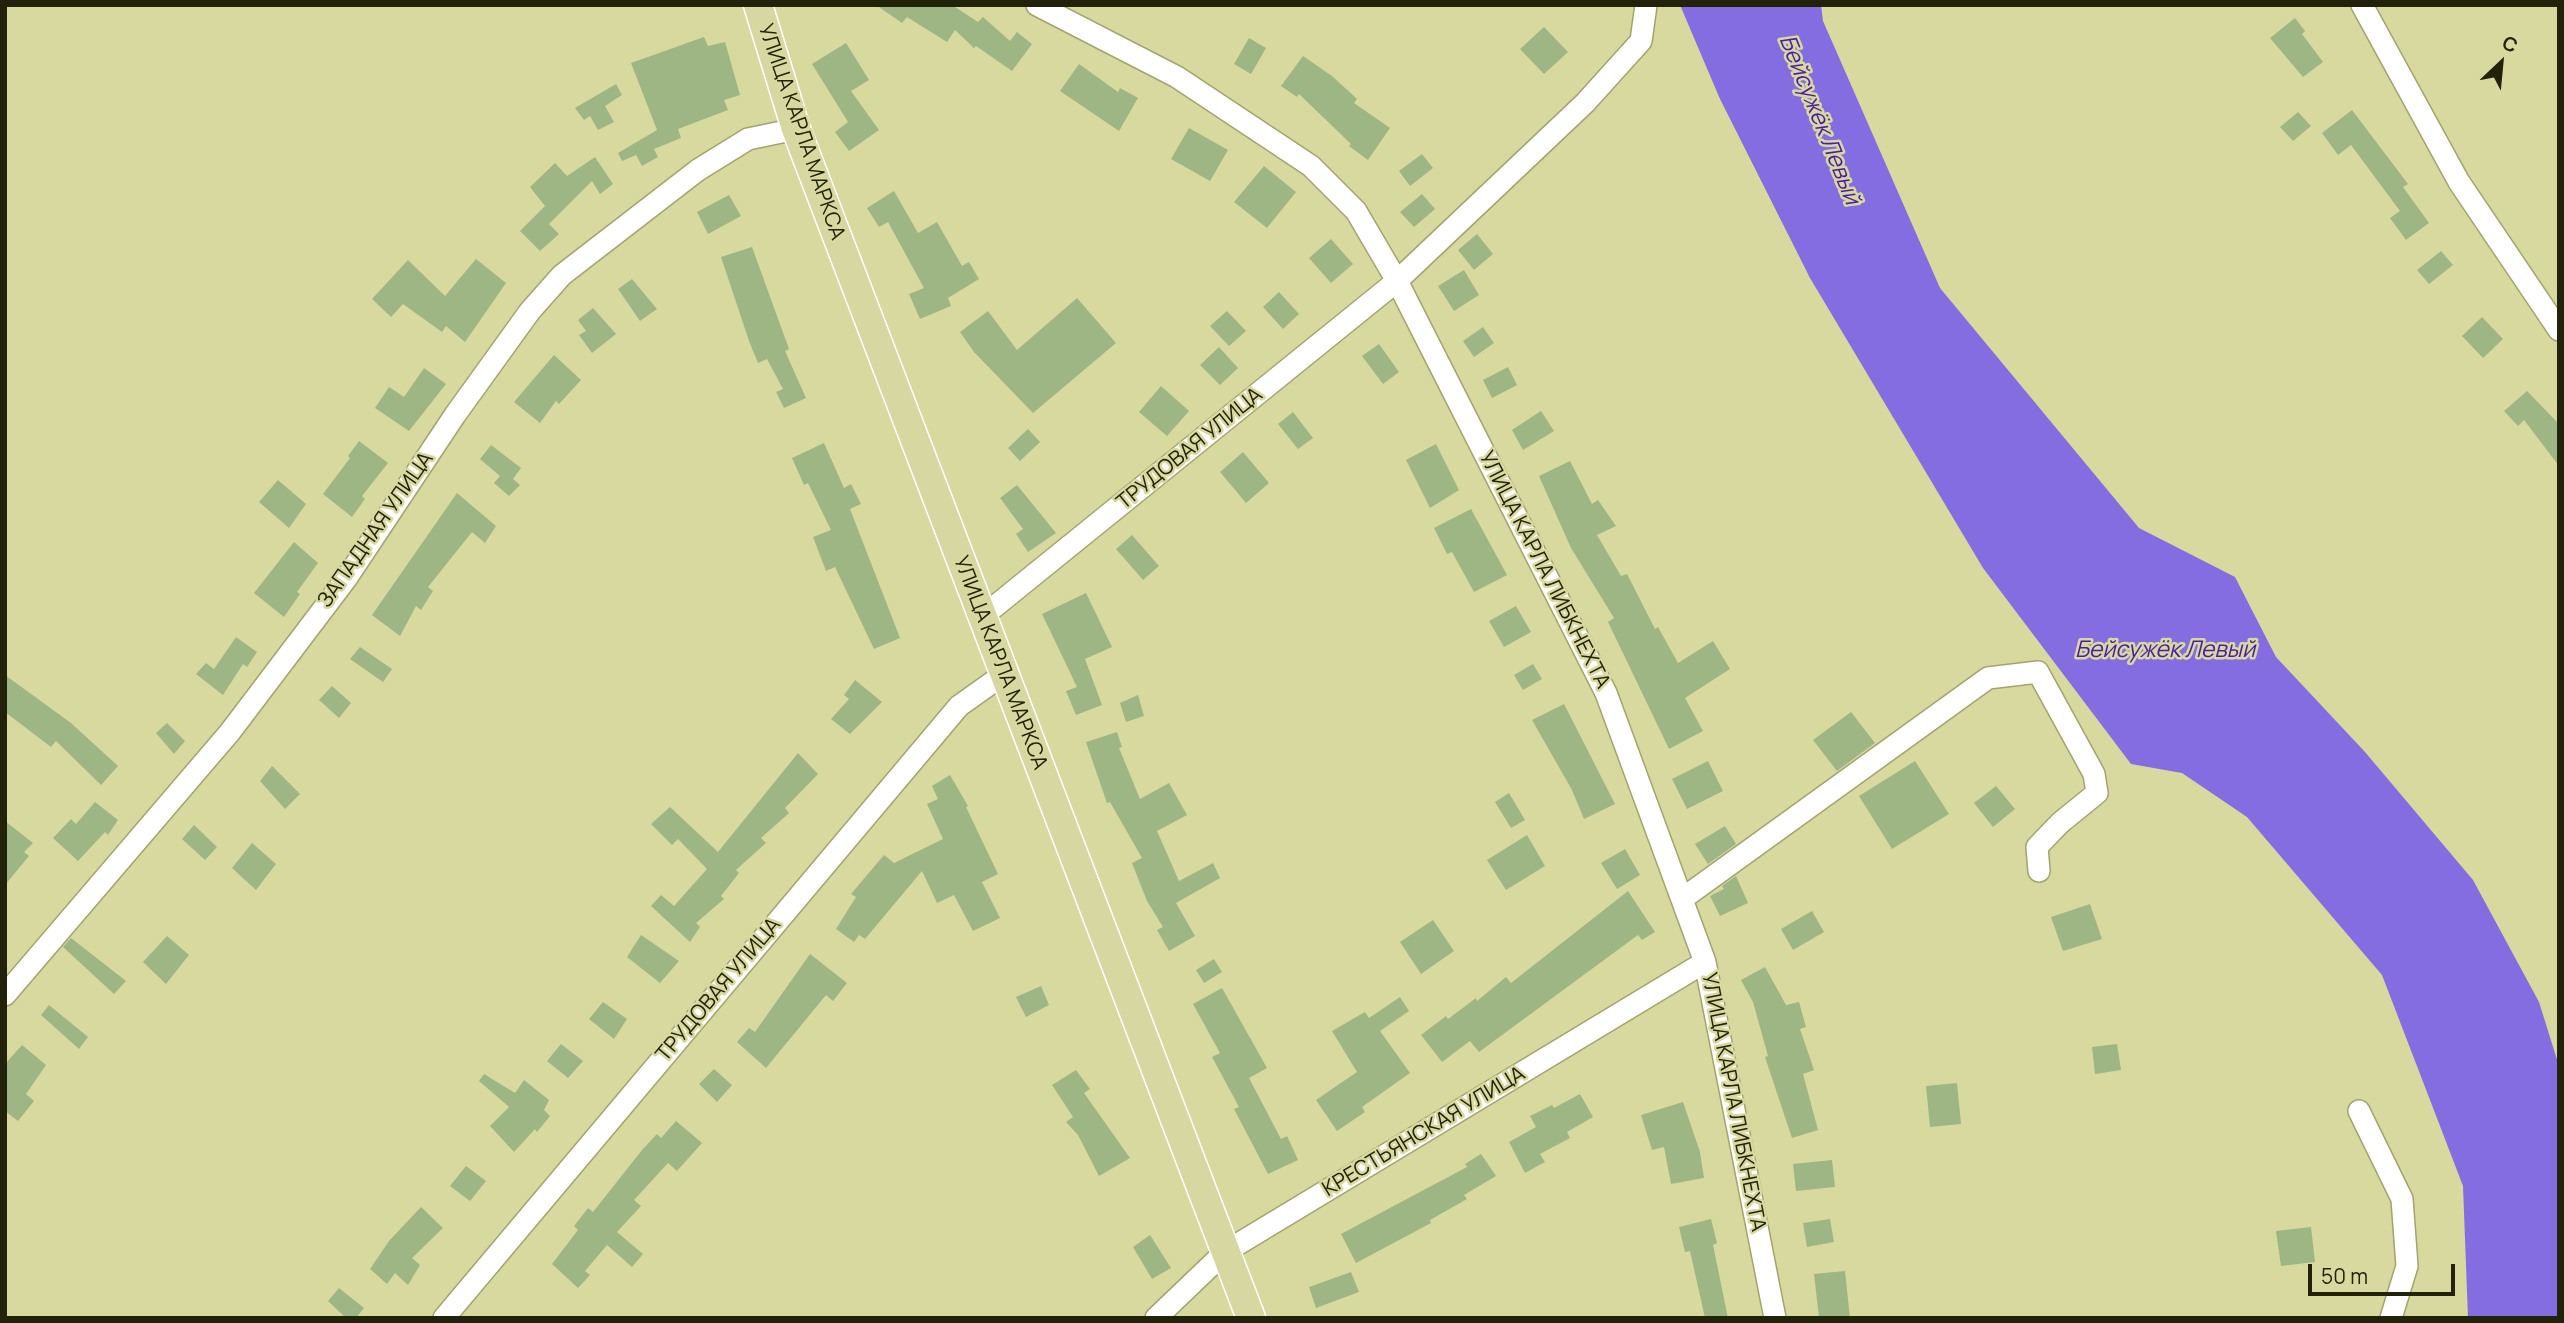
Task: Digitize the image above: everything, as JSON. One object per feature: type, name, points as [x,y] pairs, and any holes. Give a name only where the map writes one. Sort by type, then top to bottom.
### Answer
[{"type":"main road","name":"УЛИЦА КАРЛА МАРКСА","points":[[758,5],[796,129],[1251,1318]]},
{"type":"street","name":"УЛИЦА КАРЛА ЛИБКНЕХТА","points":[[1037,5],[1177,77],[1311,166],[1356,211],[1397,281],[1606,692],[1705,962],[1775,1318]]},
{"type":"street","name":"ТРУДОВАЯ УЛИЦА","points":[[983,616],[1397,281],[1585,103],[1641,41],[1646,5]]},
{"type":"street","points":[[2362,5],[2459,182],[2559,330]]},
{"type":"street","name":"ЗАПАДНАЯ УЛИЦА","points":[[5,995],[230,732],[346,579],[455,415],[530,312],[562,275],[698,170],[748,139],[796,129]]},
{"type":"street","points":[[1682,899],[1989,678],[2038,672],[2094,775],[2097,793],[2060,823],[2037,848],[2039,871]]},
{"type":"street","name":"ТРУДОВАЯ УЛИЦА","points":[[444,1318],[959,706],[1004,674]]},
{"type":"street","name":"КРЕСТЬЯНСКАЯ УЛИЦА","points":[[1156,1318],[1225,1252],[1705,962]]},
{"type":"street","points":[[2359,1111],[2402,1199],[2407,1266],[2391,1318]]},
{"type":"water","name":"Бейсужёк Левый","points":[[1680,5],[1821,5],[1823,21],[1940,288],[2139,528],[2235,577],[2276,657],[2365,752],[2473,880],[2539,1002],[2559,1066],[2559,1318],[2468,1318],[2463,1186],[2382,975],[2247,817],[2182,773],[2131,764],[1983,568],[1810,278],[1720,99]]},
{"type":"building","points":[[876,5],[952,5],[978,22],[983,17],[1010,41],[1017,32],[1032,44],[1012,71],[976,46],[974,48],[955,30],[947,42],[907,17],[902,23]]},
{"type":"building","points":[[2295,18],[2305,31],[2302,34],[2323,62],[2303,77],[2270,38]]},
{"type":"building","points":[[1544,27],[1568,52],[1544,74],[1520,49]]},
{"type":"building","points":[[704,37],[708,46],[725,42],[740,95],[724,100],[728,110],[678,129],[681,138],[654,149],[658,157],[642,166],[636,155],[622,161],[618,153],[657,130],[631,63]]},
{"type":"building","points":[[1249,38],[1266,48],[1251,74],[1234,64]]},
{"type":"building","points":[[846,43],[869,80],[851,91],[879,130],[849,151],[835,132],[848,122],[812,64]]},
{"type":"building","points":[[1303,56],[1332,76],[1357,99],[1354,103],[1390,128],[1368,160],[1349,146],[1351,144],[1299,94],[1297,97],[1281,86]]},
{"type":"building","points":[[1079,64],[1118,92],[1120,88],[1138,98],[1119,131],[1060,91]]},
{"type":"building","points":[[616,84],[622,95],[605,106],[614,122],[598,130],[590,116],[584,120],[575,108]]},
{"type":"building","points":[[2352,110],[2408,184],[2403,187],[2429,223],[2406,240],[2390,218],[2400,211],[2351,145],[2338,155],[2322,133]]},
{"type":"building","points":[[2298,112],[2311,126],[2293,141],[2280,127]]},
{"type":"building","points":[[1189,128],[1228,150],[1210,181],[1171,159]]},
{"type":"building","points":[[1422,154],[1433,168],[1410,186],[1399,171]]},
{"type":"building","points":[[595,157],[613,184],[600,194],[592,181],[549,224],[559,234],[540,251],[520,231],[545,206],[530,187],[555,163],[567,176]]},
{"type":"building","points":[[1264,166],[1296,192],[1267,228],[1234,202]]},
{"type":"building","points":[[894,191],[918,233],[937,222],[962,266],[969,262],[979,279],[948,298],[951,306],[920,319],[909,294],[924,288],[888,222],[879,227],[867,208]]},
{"type":"building","points":[[1422,194],[1435,209],[1414,227],[1400,212]]},
{"type":"building","points":[[729,195],[741,216],[708,234],[697,212]]},
{"type":"building","points":[[1477,234],[1493,254],[1474,270],[1458,250]]},
{"type":"building","points":[[1331,239],[1353,264],[1331,283],[1309,258]]},
{"type":"building","points":[[752,247],[789,349],[785,351],[806,398],[784,408],[776,392],[783,389],[767,359],[758,363],[721,257]]},
{"type":"building","points":[[2441,251],[2453,265],[2429,284],[2417,270]]},
{"type":"building","points":[[476,259],[506,283],[465,342],[446,326],[442,332],[403,304],[391,317],[372,299],[408,260],[445,296]]},
{"type":"building","points":[[1464,270],[1479,295],[1454,311],[1438,286]]},
{"type":"building","points":[[632,279],[657,309],[640,321],[618,289]]},
{"type":"building","points":[[1279,292],[1299,314],[1283,329],[1263,307]]},
{"type":"building","points":[[1077,298],[1116,343],[1033,413],[974,352],[960,332],[988,311],[1017,350]]},
{"type":"building","points":[[593,308],[616,334],[592,353],[579,335],[586,331],[578,320]]},
{"type":"building","points":[[1227,311],[1246,331],[1229,346],[1210,326]]},
{"type":"building","points":[[2482,317],[2503,339],[2483,358],[2462,336]]},
{"type":"building","points":[[1483,327],[1494,343],[1474,357],[1463,341]]},
{"type":"building","points":[[1379,344],[1399,372],[1383,384],[1362,356]]},
{"type":"building","points":[[1219,347],[1238,368],[1220,385],[1200,365]]},
{"type":"building","points":[[554,355],[581,380],[559,404],[556,401],[540,423],[514,402]]},
{"type":"building","points":[[1508,367],[1517,385],[1492,398],[1483,380]]},
{"type":"building","points":[[424,368],[446,384],[409,431],[375,408],[389,387],[404,397]]},
{"type":"building","points":[[1161,386],[1189,411],[1167,436],[1139,412]]},
{"type":"building","points":[[2527,391],[2559,424],[2559,466],[2524,420],[2518,426],[2504,411]]},
{"type":"building","points":[[1541,411],[1554,431],[1523,450],[1512,430]]},
{"type":"building","points":[[1293,412],[1313,438],[1298,449],[1278,424]]},
{"type":"building","points":[[1028,429],[1040,442],[1020,461],[1008,448]]},
{"type":"building","points":[[359,441],[388,463],[362,496],[365,499],[352,517],[323,494],[350,458],[348,456]]},
{"type":"building","points":[[824,443],[844,488],[851,484],[861,504],[850,509],[900,638],[874,649],[835,567],[826,571],[813,537],[831,530],[808,483],[804,485],[792,458]]},
{"type":"building","points":[[1436,444],[1459,490],[1430,508],[1406,460]]},
{"type":"building","points":[[491,445],[521,468],[513,479],[520,485],[509,496],[494,483],[500,476],[480,459]]},
{"type":"building","points":[[1243,452],[1269,483],[1246,503],[1220,472]]},
{"type":"building","points":[[1570,461],[1592,504],[1598,500],[1616,526],[1597,535],[1621,576],[1627,574],[1655,629],[1658,627],[1678,663],[1713,641],[1730,669],[1685,698],[1703,731],[1669,749],[1608,622],[1614,618],[1571,548],[1539,476]]},
{"type":"building","points":[[278,480],[306,504],[289,528],[259,502]]},
{"type":"building","points":[[1017,485],[1056,533],[1028,552],[1016,534],[1023,529],[1000,498]]},
{"type":"building","points":[[457,493],[496,526],[485,543],[472,532],[428,587],[433,591],[421,610],[416,606],[400,636],[372,615]]},
{"type":"building","points":[[1471,509],[1507,575],[1474,592],[1452,552],[1447,554],[1434,528]]},
{"type":"building","points":[[1132,535],[1159,566],[1143,580],[1116,549]]},
{"type":"building","points":[[294,542],[318,563],[297,592],[300,594],[284,617],[254,593]]},
{"type":"building","points":[[1086,593],[1112,647],[1085,659],[1102,705],[1076,715],[1066,691],[1077,687],[1042,614]]},
{"type":"building","points":[[1516,606],[1531,632],[1504,647],[1489,621]]},
{"type":"building","points":[[236,637],[257,652],[247,667],[243,664],[223,695],[196,674],[206,663],[214,669]]},
{"type":"building","points":[[360,647],[392,669],[383,682],[350,659]]},
{"type":"building","points":[[1533,664],[1542,679],[1523,690],[1514,675]]},
{"type":"building","points":[[5,675],[71,723],[118,766],[101,785],[56,741],[51,747],[5,712]]},
{"type":"building","points":[[855,680],[882,702],[850,734],[831,719],[849,699],[844,695]]},
{"type":"building","points":[[332,686],[351,703],[339,718],[319,700]]},
{"type":"building","points":[[1138,695],[1144,716],[1126,722],[1120,703]]},
{"type":"building","points":[[1564,704],[1615,804],[1584,819],[1572,790],[1532,720]]},
{"type":"building","points":[[1851,712],[1875,743],[1837,771],[1813,740]]},
{"type":"building","points":[[167,723],[185,741],[174,754],[156,733]]},
{"type":"building","points":[[1117,732],[1122,747],[1119,748],[1140,799],[1169,783],[1187,815],[1157,831],[1179,881],[1213,863],[1220,878],[1176,903],[1195,936],[1169,951],[1157,930],[1163,927],[1147,901],[1132,863],[1142,858],[1110,802],[1107,803],[1086,742]]},
{"type":"building","points":[[798,753],[818,774],[785,808],[789,813],[761,838],[766,843],[736,870],[739,873],[721,896],[724,899],[696,923],[700,927],[690,942],[651,906],[661,895],[674,906],[707,869],[678,839],[672,845],[651,824],[670,807],[718,852]]},
{"type":"building","points":[[1708,761],[1723,791],[1687,809],[1672,779]]},
{"type":"building","points":[[1915,761],[1949,814],[1892,849],[1859,796]]},
{"type":"building","points":[[272,766],[300,794],[285,809],[260,781]]},
{"type":"building","points":[[950,775],[968,806],[966,807],[998,874],[982,882],[1000,918],[973,931],[954,895],[937,903],[922,871],[865,939],[859,935],[854,942],[836,929],[856,897],[851,894],[884,855],[894,863],[943,839],[927,804],[938,799],[932,786]]},
{"type":"building","points":[[1996,786],[2015,809],[1993,827],[1974,803]]},
{"type":"building","points":[[1509,793],[1525,820],[1511,828],[1495,802]]},
{"type":"building","points":[[95,802],[118,820],[108,835],[105,832],[78,861],[53,838],[71,819],[76,824]]},
{"type":"building","points":[[5,821],[33,843],[24,852],[29,856],[5,885]]},
{"type":"building","points":[[194,825],[217,847],[205,860],[182,839]]},
{"type":"building","points":[[1725,826],[1736,844],[1708,864],[1695,844]]},
{"type":"building","points":[[1527,835],[1545,866],[1506,890],[1487,860]]},
{"type":"building","points":[[252,843],[276,864],[256,890],[232,868]]},
{"type":"building","points":[[1625,849],[1640,875],[1617,889],[1601,863]]},
{"type":"building","points":[[1736,876],[1748,903],[1720,916],[1710,896],[1724,889],[1722,886]]},
{"type":"building","points":[[1628,891],[1655,932],[1642,940],[1638,935],[1479,1052],[1470,1041],[1442,1062],[1421,1035],[1446,1016],[1448,1019],[1476,998],[1477,1001],[1506,977],[1511,983]]},
{"type":"building","points":[[2090,904],[2102,939],[2063,951],[2051,917]]},
{"type":"building","points":[[1812,911],[1824,932],[1793,950],[1781,929]]},
{"type":"building","points":[[1433,920],[1454,951],[1421,974],[1400,942]]},
{"type":"building","points":[[641,935],[679,961],[660,983],[627,957]]},
{"type":"building","points":[[167,936],[189,955],[166,984],[143,962]]},
{"type":"building","points":[[71,938],[126,981],[114,994],[63,947]]},
{"type":"building","points":[[810,954],[847,983],[833,1001],[826,995],[766,1068],[737,1042],[749,1028],[755,1032]]},
{"type":"building","points":[[1214,959],[1222,972],[1204,983],[1196,970]]},
{"type":"building","points":[[1765,967],[1786,1005],[1799,1002],[1806,1027],[1800,1029],[1814,1070],[1803,1074],[1818,1130],[1792,1138],[1765,1057],[1768,1056],[1753,1002],[1741,980]]},
{"type":"building","points":[[1041,986],[1049,1005],[1026,1017],[1016,997]]},
{"type":"building","points":[[1222,988],[1267,1068],[1249,1078],[1281,1139],[1287,1136],[1298,1160],[1268,1174],[1234,1109],[1239,1107],[1212,1057],[1220,1053],[1193,1004]]},
{"type":"building","points":[[1400,997],[1409,1011],[1380,1031],[1410,1073],[1362,1107],[1365,1112],[1337,1131],[1316,1100],[1357,1072],[1332,1031],[1365,1012],[1369,1018]]},
{"type":"building","points":[[603,1002],[627,1019],[614,1039],[589,1019]]},
{"type":"building","points":[[49,1005],[88,1037],[79,1049],[41,1015]]},
{"type":"building","points":[[561,1044],[583,1061],[568,1078],[547,1061]]},
{"type":"building","points":[[2117,1044],[2121,1070],[2095,1074],[2092,1047]]},
{"type":"building","points":[[22,1045],[46,1065],[26,1094],[34,1101],[18,1121],[5,1111],[5,1064]]},
{"type":"building","points":[[714,1069],[732,1085],[717,1102],[699,1084]]},
{"type":"building","points":[[1076,1070],[1090,1089],[1084,1093],[1130,1158],[1099,1176],[1078,1135],[1066,1122],[1073,1117],[1052,1085]]},
{"type":"building","points":[[484,1074],[515,1093],[524,1080],[549,1100],[544,1110],[550,1116],[537,1132],[535,1129],[514,1152],[490,1126],[509,1107],[479,1081]]},
{"type":"building","points":[[1957,1083],[1961,1124],[1930,1127],[1926,1086]]},
{"type":"building","points":[[1580,1094],[1593,1117],[1567,1132],[1570,1138],[1540,1154],[1545,1162],[1525,1173],[1509,1142],[1536,1127],[1530,1116],[1552,1105],[1554,1108]]},
{"type":"building","points":[[1683,1102],[1700,1152],[1704,1178],[1671,1184],[1664,1147],[1652,1150],[1641,1115]]},
{"type":"building","points":[[676,1121],[702,1143],[677,1171],[668,1163],[634,1200],[641,1206],[617,1232],[643,1254],[632,1267],[607,1245],[585,1271],[590,1275],[578,1288],[552,1264],[578,1230],[574,1226],[588,1208],[593,1212],[657,1134],[661,1138]]},
{"type":"building","points":[[1481,1154],[1496,1176],[1464,1195],[1467,1199],[1430,1220],[1431,1223],[1356,1263],[1341,1234],[1467,1167],[1465,1164]]},
{"type":"building","points":[[1832,1160],[1835,1187],[1796,1191],[1793,1164]]},
{"type":"building","points":[[466,1166],[486,1181],[470,1201],[450,1186]]},
{"type":"building","points":[[421,1207],[443,1228],[412,1258],[420,1265],[408,1285],[395,1273],[387,1284],[370,1269],[389,1241]]},
{"type":"building","points":[[1711,1219],[1717,1243],[1713,1245],[1728,1318],[1705,1318],[1690,1251],[1685,1252],[1679,1227]]},
{"type":"building","points":[[1830,1219],[1834,1242],[1807,1247],[1803,1223]]},
{"type":"building","points":[[2311,1227],[2315,1262],[2281,1266],[2276,1231]]},
{"type":"building","points":[[1150,1235],[1171,1268],[1152,1279],[1133,1247]]},
{"type":"building","points":[[1845,1271],[1850,1318],[1819,1318],[1814,1274]]},
{"type":"building","points":[[1351,1272],[1359,1292],[1316,1308],[1309,1287]]},
{"type":"building","points":[[339,1288],[364,1308],[356,1318],[346,1318],[328,1301]]}]
